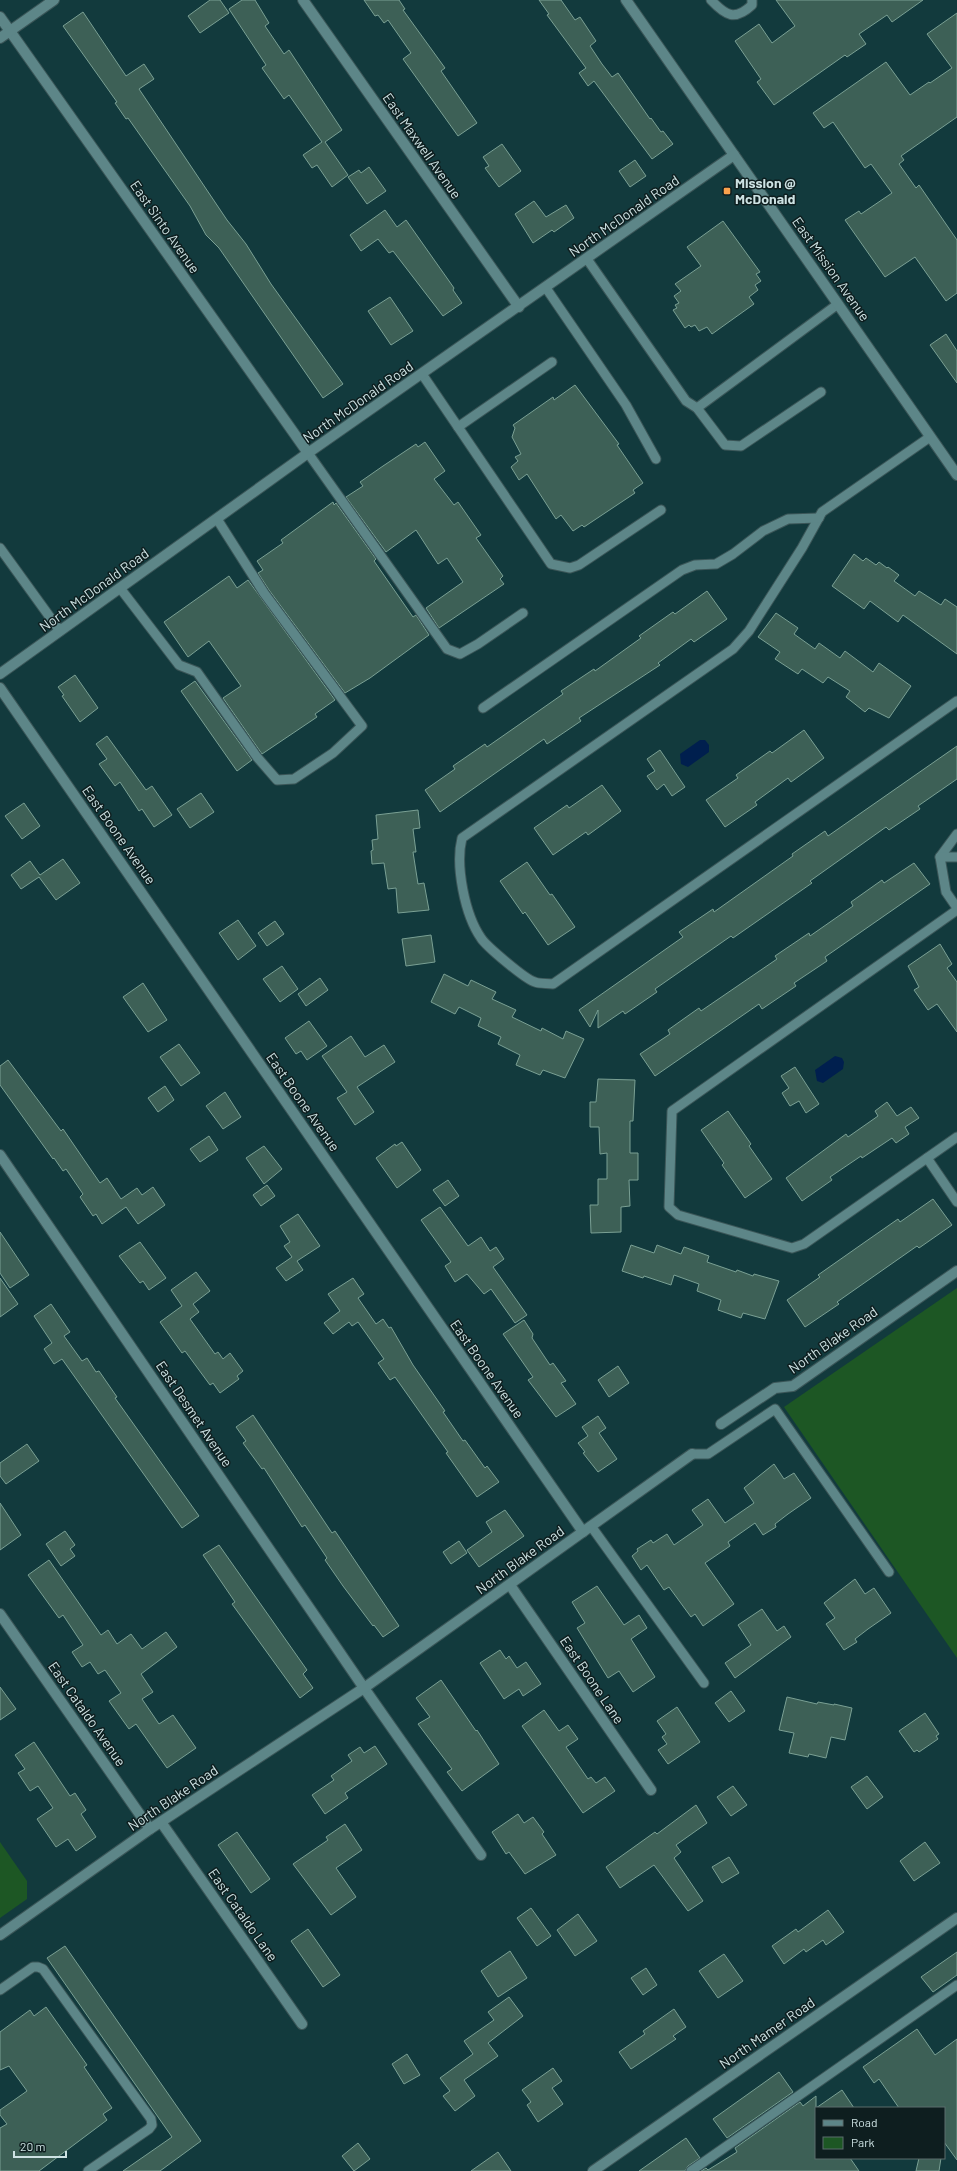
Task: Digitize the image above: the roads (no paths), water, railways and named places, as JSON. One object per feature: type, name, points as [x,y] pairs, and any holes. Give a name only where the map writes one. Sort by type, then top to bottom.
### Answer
[{"type":"street","points":[[0,38],[54,0]]},
{"type":"street","name":"East Maxwell Avenue","points":[[303,0],[519,307]]},
{"type":"street","name":"East Mission Avenue","points":[[626,0],[957,475]]},
{"type":"street","name":"East Sinto Avenue","points":[[0,17],[308,453]]},
{"type":"street","name":"North McDonald Road","points":[[0,674],[308,453],[519,307],[734,155]]},
{"type":"street","name":"East Boone Avenue","points":[[0,688],[583,1532]]},
{"type":"street","name":"East Desmet Avenue","points":[[0,1155],[364,1688]]},
{"type":"street","name":"North Blake Road","points":[[721,1424],[775,1388],[793,1386],[957,1271]]},
{"type":"street","name":"North Blake Road","points":[[0,1935],[150,1829],[364,1688],[692,1454]]},
{"type":"street","name":"East Boone Lane","points":[[510,1585],[651,1790]]},
{"type":"street","name":"East Cataldo Avenue","points":[[0,1614],[150,1829]]},
{"type":"street","points":[[364,1688],[481,1855]]},
{"type":"street","name":"East Cataldo Lane","points":[[161,1822],[302,2024]]},
{"type":"street","name":"North Mamer Road","points":[[593,2171],[957,1918]]},
{"type":"lane","points":[[711,0],[720,9],[731,16],[743,14],[752,5],[752,0]]},
{"type":"lane","points":[[587,259],[686,401],[697,408],[725,445],[741,446],[821,392]]},
{"type":"lane","points":[[546,288],[626,405],[656,459]]},
{"type":"lane","points":[[697,408],[838,304]]},
{"type":"lane","points":[[458,427],[552,362]]},
{"type":"lane","points":[[422,374],[551,564],[570,568],[579,565],[661,510]]},
{"type":"lane","points":[[930,436],[822,512],[748,631],[733,649],[462,838],[459,850],[465,904],[481,939],[506,962],[534,982],[553,984],[957,701]]},
{"type":"lane","points":[[308,453],[447,649],[460,654],[478,644],[523,613]]},
{"type":"lane","points":[[120,588],[178,665],[197,672],[258,757],[277,780],[294,779],[333,753],[362,726],[264,593],[217,518]]},
{"type":"lane","points":[[483,708],[682,570],[695,565],[716,564],[733,554],[763,531],[788,519],[819,518]]},
{"type":"lane","points":[[0,548],[60,631]]},
{"type":"lane","points":[[957,834],[940,857],[946,892],[957,909],[672,1111],[668,1207],[678,1215],[792,1248],[804,1244],[957,1137]]},
{"type":"lane","points":[[940,857],[957,857]]},
{"type":"lane","points":[[927,1158],[957,1202]]},
{"type":"lane","points":[[692,1454],[708,1454],[775,1409],[889,1572]]},
{"type":"lane","points":[[591,1526],[704,1683]]},
{"type":"lane","points":[[0,1990],[33,1967],[43,1969],[151,2119],[152,2125],[149,2129],[88,2171]]},
{"type":"lane","points":[[691,2171],[957,1985]]},
{"type":"water","points":[[700,740],[705,740],[709,745],[709,752],[688,767],[681,764],[680,754]]},
{"type":"water","points":[[835,1056],[842,1058],[844,1062],[843,1069],[823,1083],[817,1081],[815,1070]]},
{"type":"place","name":"Mission @ McDonald","points":[[727,191]]}]
